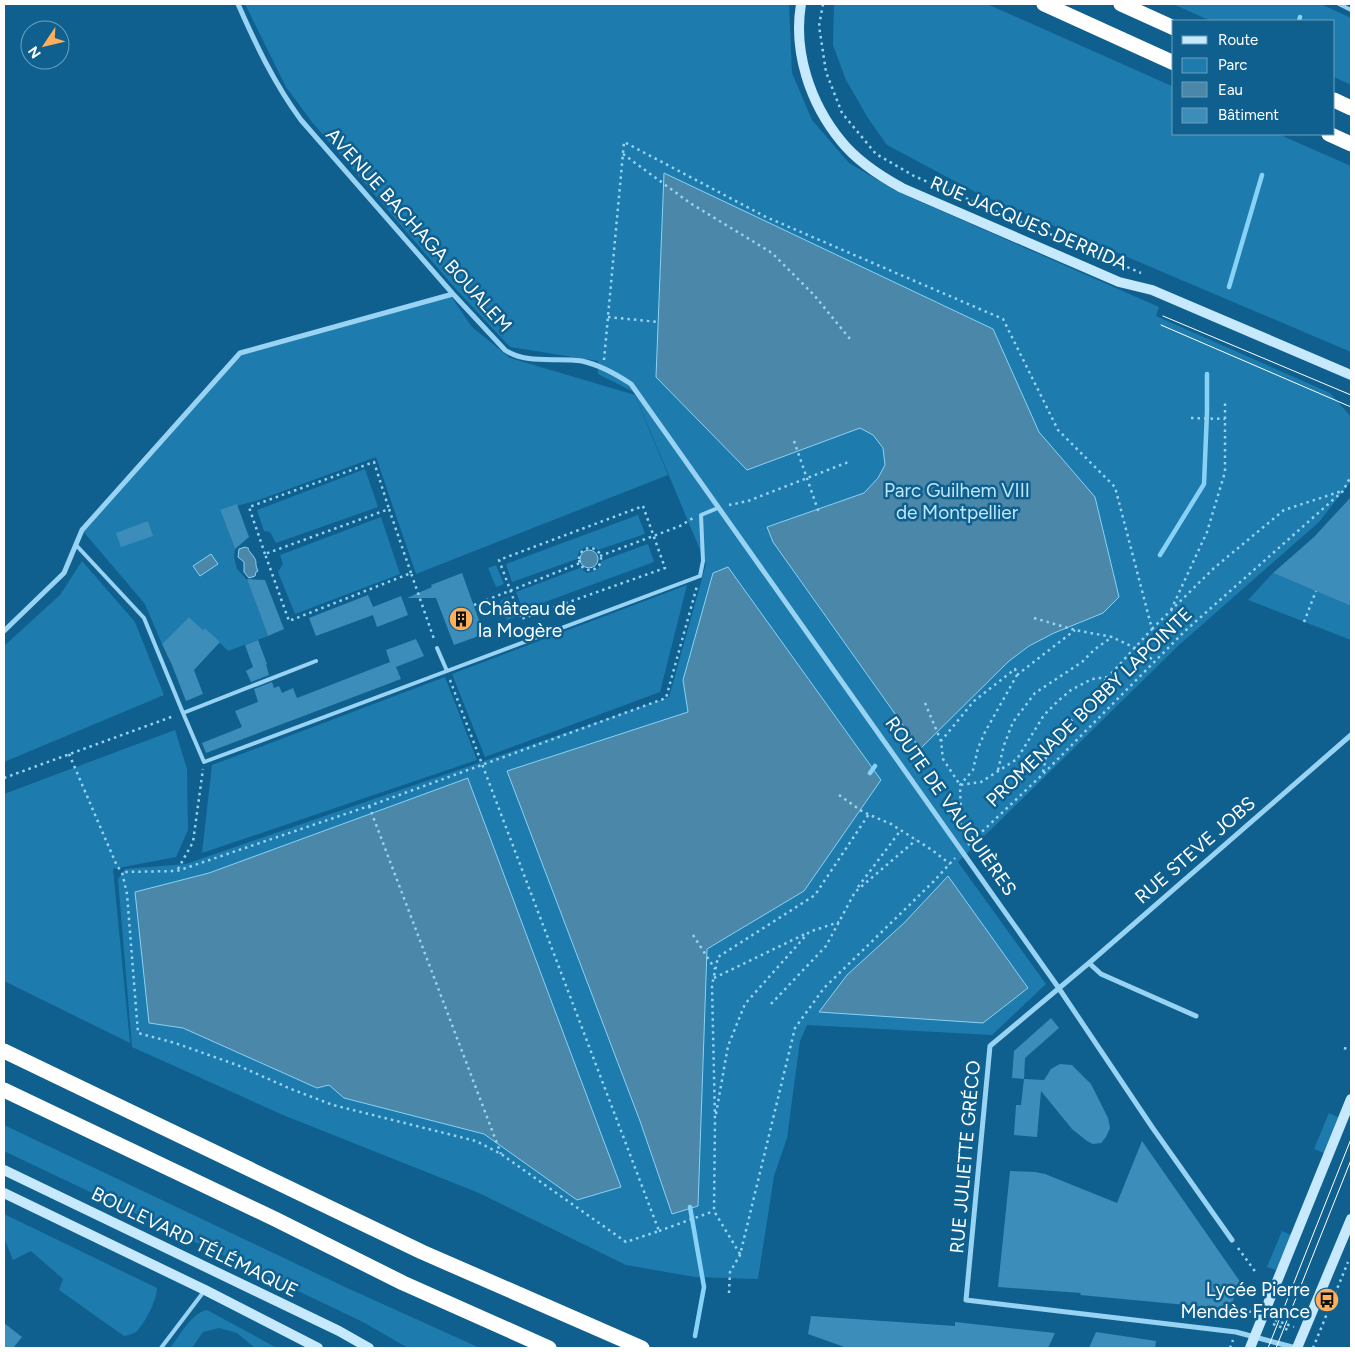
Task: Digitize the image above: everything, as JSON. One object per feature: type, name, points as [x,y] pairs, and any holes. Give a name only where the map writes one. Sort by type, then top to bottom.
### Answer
[{"type":"highway","points":[[1044,4],[1172,62]]},
{"type":"highway","points":[[1121,4],[1172,27]]},
{"type":"highway","points":[[1335,100],[1351,108]]},
{"type":"highway","points":[[1331,135],[1351,144]]},
{"type":"highway","points":[[4,1051],[422,1252],[642,1348]]},
{"type":"highway","points":[[4,1090],[266,1215],[403,1283],[549,1348]]},
{"type":"street","name":"AVENUE BACHAGA BOUALEM","points":[[238,4],[260,53],[282,93],[301,120],[499,344],[513,355],[523,358],[581,361],[604,368],[631,384],[639,394]]},
{"type":"street","name":"RUE JACQUES DERRIDA","points":[[801,4],[798,20],[804,70],[823,116],[841,142],[880,176],[902,188],[1086,268],[1120,282],[1152,290],[1351,374]]},
{"type":"street","points":[[4,631],[64,573],[82,530],[240,353],[453,294]]},
{"type":"street","name":"ROUTE DE VAUGUIÈRES","points":[[639,394],[1058,987],[1152,1127],[1232,1240]]},
{"type":"street","name":"RUE STEVE JOBS","points":[[1058,987],[1351,735]]},
{"type":"street","points":[[1088,963],[1101,974],[1196,1016]]},
{"type":"street","name":"RUE JULIETTE GRÉCO","points":[[1058,987],[990,1046],[966,1300],[1236,1332],[1255,1336]]},
{"type":"street","points":[[1250,1348],[1351,1099]]},
{"type":"street","name":"BOULEVARD TÉLÉMAQUE","points":[[4,1170],[331,1327],[369,1348]]},
{"type":"street","name":"BOULEVARD TÉLÉMAQUE","points":[[4,1193],[205,1290],[318,1348]]},
{"type":"street","points":[[1255,1336],[1297,1348],[1351,1219]]},
{"type":"lane","points":[[1339,4],[1351,10]]},
{"type":"lane","points":[[76,545],[144,618],[204,762],[700,576],[703,561],[701,514],[718,508]]},
{"type":"lane","points":[[437,648],[447,671]]},
{"type":"lane","points":[[183,713],[316,661]]},
{"type":"lane","points":[[161,1348],[205,1290]]},
{"type":"path","points":[[823,4],[819,26],[826,72],[842,113],[876,154],[914,176],[1142,274]]},
{"type":"path","points":[[604,368],[624,142],[766,216],[1003,319],[1058,430],[1115,487],[1152,629]]},
{"type":"path","points":[[623,154],[690,203],[772,253],[814,295],[850,338]]},
{"type":"path","points":[[608,317],[658,322]]},
{"type":"path","points":[[1170,613],[1207,532],[1225,472],[1225,403]]},
{"type":"path","points":[[1191,418],[1225,418]]},
{"type":"path","points":[[794,442],[819,513]]},
{"type":"path","points":[[718,508],[748,501],[851,461]]},
{"type":"path","points":[[411,573],[289,621],[249,507],[374,462],[437,648]]},
{"type":"path","name":"PROMENADE BOBBY LAPOINTE","points":[[729,1293],[730,1272],[740,1255],[794,1028],[824,988],[961,851],[1043,774],[1185,631],[1343,491],[1351,476]]},
{"type":"path","points":[[1043,774],[1046,757],[1062,732],[1108,677],[1152,629],[1214,568],[1284,510],[1343,491]]},
{"type":"path","points":[[643,506],[654,536],[665,568],[521,619],[499,560],[643,506]]},
{"type":"path","points":[[265,554],[389,509]]},
{"type":"path","points":[[600,556],[680,526],[701,514]]},
{"type":"path","points":[[584,550],[595,550],[600,556],[599,565],[594,570],[587,570],[580,563],[580,556],[584,550]]},
{"type":"path","points":[[474,604],[580,563]]},
{"type":"path","points":[[122,872],[177,870],[369,806],[666,698],[700,576]]},
{"type":"path","points":[[1304,622],[1316,591]]},
{"type":"path","points":[[1034,618],[1075,630],[1112,636],[1156,661]]},
{"type":"path","points":[[960,785],[973,770],[978,748],[985,732],[1017,675],[1075,630]]},
{"type":"path","points":[[998,770],[1013,722],[1035,693],[1082,662],[1112,636]]},
{"type":"path","points":[[941,741],[974,701],[1015,669],[1017,675]]},
{"type":"path","points":[[447,671],[659,1231]]},
{"type":"path","points":[[960,785],[981,782],[1017,758],[1044,715],[1058,701],[1071,690],[1092,679],[1108,677]]},
{"type":"path","points":[[925,703],[941,741],[943,758],[960,785],[962,815],[960,824]]},
{"type":"path","points":[[4,778],[183,713]]},
{"type":"path","points":[[69,754],[117,866],[122,872],[127,894],[138,1033],[175,1043],[236,1065],[333,1105],[476,1141],[501,1154],[626,1242],[714,1211]]},
{"type":"path","points":[[177,870],[193,842],[204,762]]},
{"type":"path","points":[[838,795],[869,814],[901,830],[950,864]]},
{"type":"path","points":[[369,806],[501,1154]]},
{"type":"path","points":[[740,1255],[714,1211],[715,1120],[712,986],[718,957],[815,895],[869,814]]},
{"type":"path","points":[[771,1004],[826,946],[854,892],[901,830]]},
{"type":"path","points":[[854,892],[916,840]]},
{"type":"path","points":[[714,978],[809,932],[839,922]]},
{"type":"path","points":[[715,1120],[728,1046],[745,1004],[809,932]]},
{"type":"path","points":[[693,936],[716,970]]},
{"type":"path","points":[[1344,1048],[1351,1050]]},
{"type":"path","points":[[1232,1240],[1257,1274]]},
{"type":"path","points":[[1313,1348],[1351,1254]]},
{"type":"path","points":[[1241,1313],[1316,1340]]},
{"type":"green space","name":"Parc Guilhem VIII de Montpellier","points":[[245,4],[789,4],[792,73],[812,120],[849,163],[896,191],[1159,307],[1156,316],[1330,393],[1351,417],[1351,481],[1319,522],[1179,645],[958,862],[1046,984],[992,1035],[807,1025],[800,1041],[787,1138],[774,1176],[758,1279],[695,1277],[626,1265],[479,1193],[283,1115],[132,1047],[118,879],[125,869],[186,864],[669,697],[706,564],[634,392],[598,374],[598,361],[510,347],[455,288],[312,122],[286,87]]},
{"type":"green space","points":[[834,4],[987,4],[1172,86],[1172,135],[1280,135],[1351,166],[1351,352],[979,194],[887,145],[868,118],[846,80],[833,45]]},
{"type":"green space","points":[[1173,4],[1321,4],[1351,18],[1351,85],[1335,77],[1335,20],[1209,20]]},
{"type":"green space","points":[[450,295],[472,327],[510,358],[635,395],[668,475],[416,574],[376,457],[256,501],[220,511],[235,549],[234,557],[237,569],[248,581],[268,636],[228,651],[205,628],[203,630],[189,617],[162,644],[145,604],[82,530],[240,353]]},
{"type":"green space","points":[[365,469],[378,507],[276,543],[270,532],[264,531],[257,510]]},
{"type":"green space","points":[[638,515],[645,534],[598,550],[593,547],[586,547],[579,551],[577,559],[512,582],[506,564]]},
{"type":"green space","points":[[381,517],[400,574],[295,614],[278,572],[283,564],[280,555]]},
{"type":"green space","points":[[648,544],[654,562],[523,610],[516,592],[580,568],[587,573],[596,571],[601,561]]},
{"type":"green space","points":[[82,561],[135,622],[164,695],[4,762],[4,646],[60,595]]},
{"type":"green space","points":[[496,565],[504,584],[496,587],[488,568]]},
{"type":"green space","points":[[1273,573],[1351,606],[1351,640],[1248,600]]},
{"type":"green space","points":[[687,585],[660,692],[485,757],[452,674]]},
{"type":"green space","points":[[508,597],[515,617],[507,620],[500,601]]},
{"type":"green space","points":[[445,677],[477,760],[202,853],[212,765]]},
{"type":"green space","points":[[175,730],[187,769],[188,830],[176,857],[113,869],[130,1043],[4,981],[4,794]]},
{"type":"green space","points":[[1329,1113],[1338,1117],[1324,1153],[1314,1149]]},
{"type":"green space","points":[[4,1125],[345,1287],[480,1348],[408,1348],[363,1322],[4,1151]]},
{"type":"green space","points":[[4,1214],[157,1288],[153,1305],[135,1333],[124,1336],[59,1290],[63,1279],[31,1251],[13,1260],[4,1238]]},
{"type":"green space","points":[[1282,1231],[1291,1235],[1276,1270],[1267,1267]]},
{"type":"green space","points":[[207,1310],[277,1348],[255,1348],[237,1333],[219,1328],[203,1332],[192,1348],[170,1348],[191,1320]]},
{"type":"water","points":[[664,173],[993,329],[1039,432],[1095,497],[1119,597],[1103,613],[1054,633],[1029,646],[1009,661],[920,749],[773,542],[767,527],[864,493],[878,478],[885,465],[883,448],[873,435],[860,428],[747,470],[656,377]]},
{"type":"water","points":[[249,548],[255,558],[258,571],[255,576],[249,578],[244,572],[244,562],[238,557],[239,549]]},
{"type":"water","points":[[589,550],[595,553],[598,559],[595,565],[589,568],[583,565],[580,559],[583,553]]},
{"type":"water","points":[[211,554],[218,564],[200,576],[193,566]]},
{"type":"water","points":[[728,567],[881,780],[804,891],[707,949],[698,1206],[672,1214],[640,1121],[507,771],[688,712],[683,680],[713,573]]},
{"type":"water","points":[[468,778],[621,1187],[577,1200],[484,1134],[344,1098],[329,1085],[317,1088],[183,1028],[149,1023],[135,892],[209,873]]},
{"type":"water","points":[[948,876],[1028,988],[983,1023],[819,1012],[847,975],[904,923]]},
{"type":"building","points":[[1351,497],[1351,606],[1273,573],[1314,537]]},
{"type":"building","points":[[237,504],[249,537],[235,549],[220,510]]},
{"type":"building","points":[[148,521],[153,536],[121,547],[116,533]]},
{"type":"building","name":"Château de la Mogère","points":[[462,573],[484,634],[454,645],[436,598],[407,598],[432,587],[431,585]]},
{"type":"building","points":[[247,579],[265,580],[284,629],[268,636]]},
{"type":"building","points":[[368,595],[373,607],[401,596],[408,615],[377,627],[373,615],[316,636],[309,618]]},
{"type":"building","points":[[189,617],[220,642],[194,670],[203,694],[186,701],[162,644]]},
{"type":"building","points":[[416,639],[424,656],[396,667],[401,679],[206,753],[202,743],[242,727],[235,711],[258,702],[254,689],[272,682],[274,688],[279,686],[282,693],[293,688],[297,698],[390,662],[386,650]]},
{"type":"building","points":[[258,640],[269,675],[251,682],[246,671],[253,667],[245,645]]},
{"type":"building","points":[[1051,1018],[1059,1028],[1025,1058],[1024,1079],[1012,1078],[1014,1051]]},
{"type":"building","points":[[1060,1064],[1072,1065],[1091,1084],[1108,1118],[1110,1128],[1101,1143],[1093,1144],[1072,1129],[1041,1091],[1037,1137],[1014,1135],[1016,1105],[1021,1105],[1024,1079],[1044,1080],[1051,1069]]},
{"type":"building","points":[[1142,1141],[1241,1283],[1229,1309],[1080,1295],[1081,1293],[998,1287],[1010,1171],[1045,1174],[1117,1203]]},
{"type":"building","points":[[811,1316],[955,1326],[955,1322],[1055,1333],[1048,1348],[847,1348],[808,1334]]},
{"type":"building","points":[[4,1323],[22,1337],[13,1348],[4,1348]]},
{"type":"building","points":[[1096,1332],[1156,1341],[1155,1348],[1089,1348]]},
{"type":"waterway","points":[[1229,287],[1262,175]]},
{"type":"waterway","points":[[1160,555],[1204,484],[1207,374]]},
{"type":"waterway","points":[[870,773],[875,766]]},
{"type":"waterway","points":[[690,1207],[704,1287],[695,1336]]},
{"type":"tram line","points":[[1163,316],[1351,395]]},
{"type":"tram line","points":[[1161,325],[1351,407]]},
{"type":"tram line","points":[[1268,1348],[1351,1139]]},
{"type":"tram line","points":[[1276,1348],[1351,1160]]},
{"type":"place","name":"Château de la Mogère","points":[[461,619]]},
{"type":"place","name":"Lycée Pierre Mendès France","points":[[1327,1300]]}]
